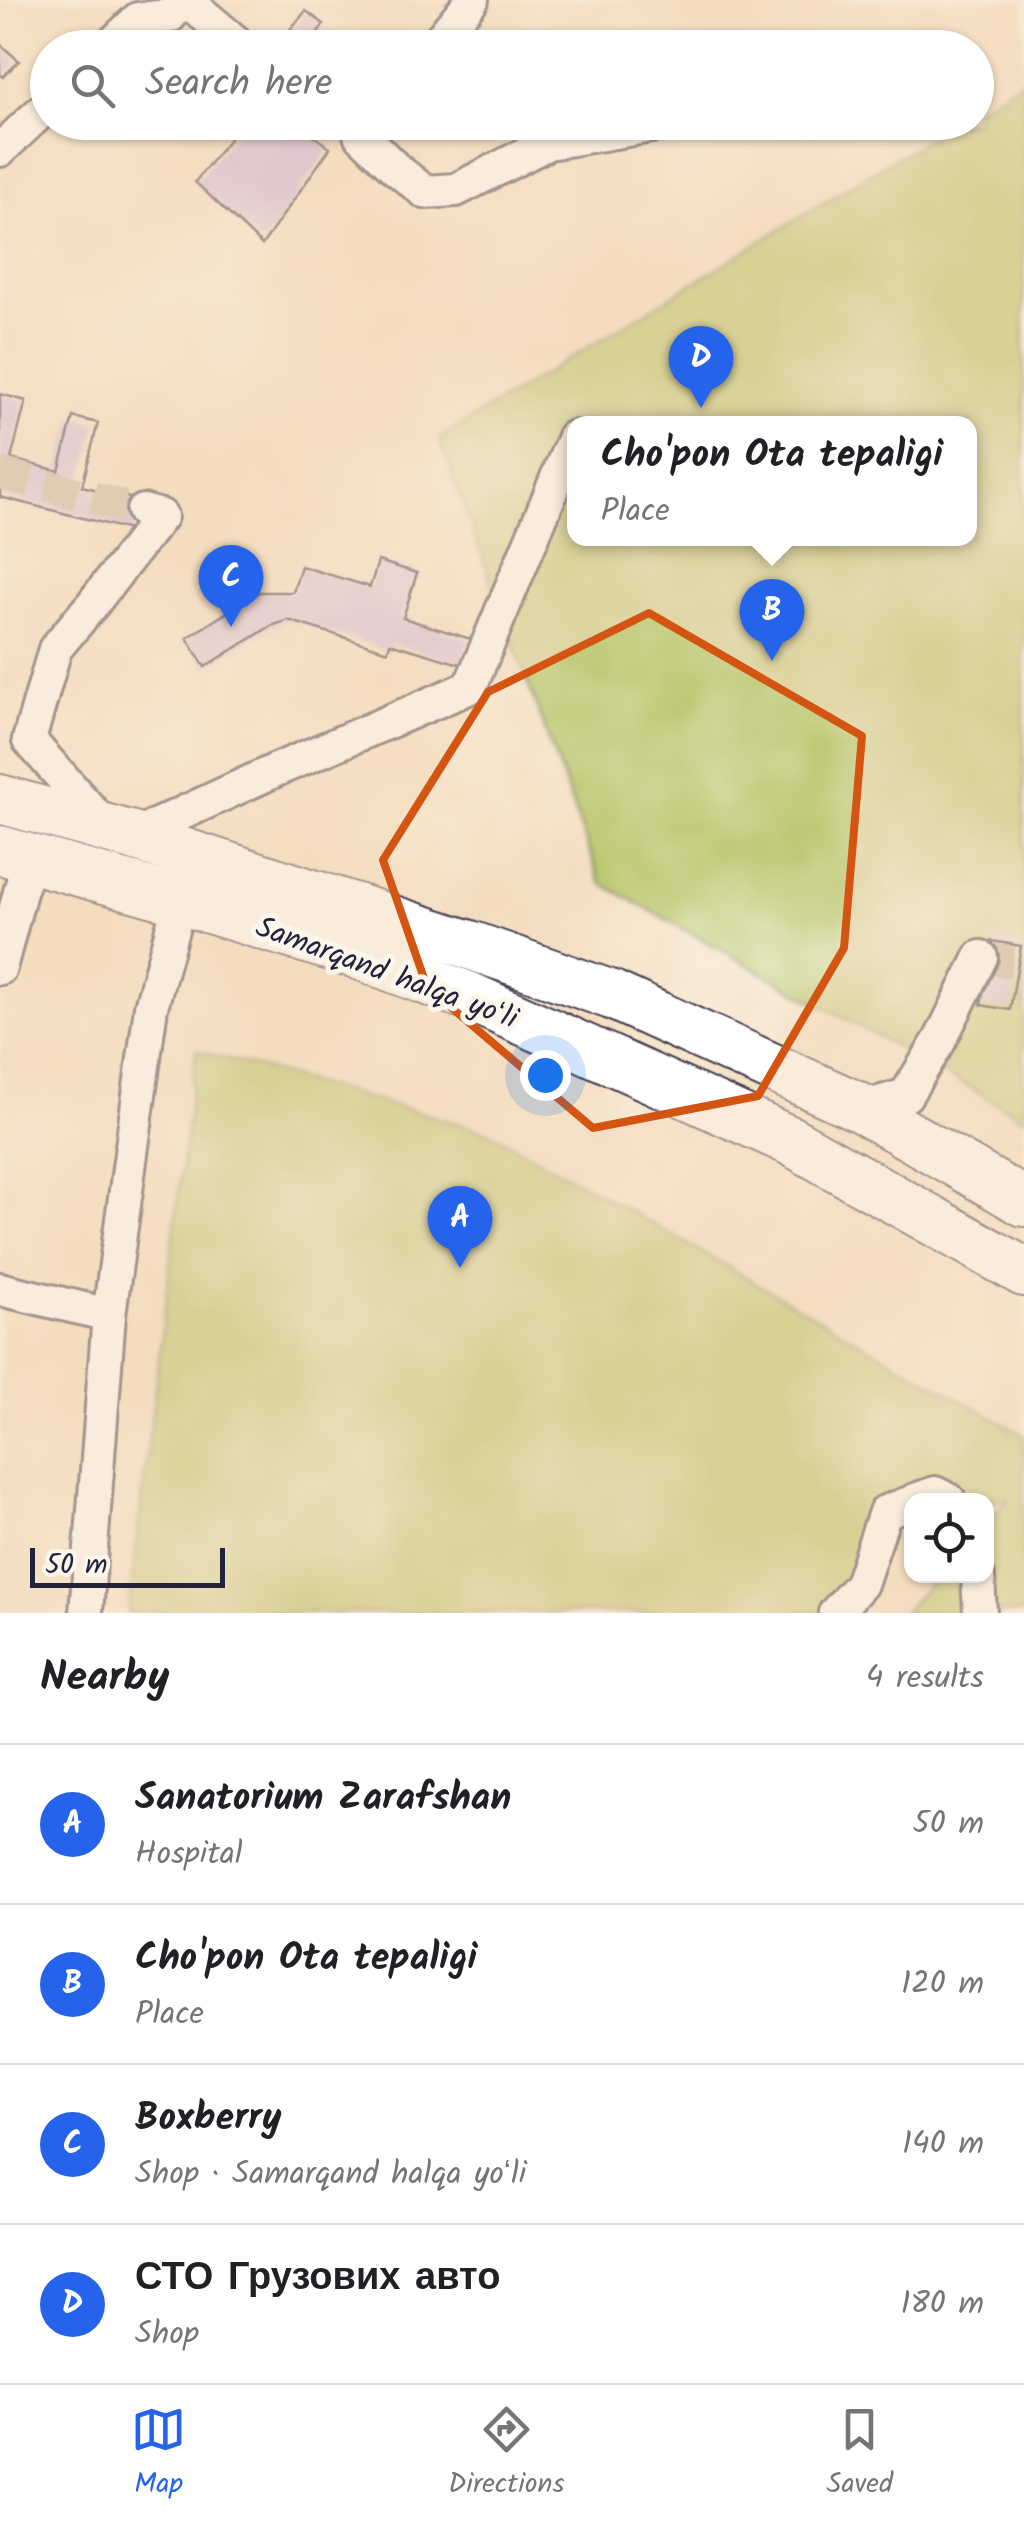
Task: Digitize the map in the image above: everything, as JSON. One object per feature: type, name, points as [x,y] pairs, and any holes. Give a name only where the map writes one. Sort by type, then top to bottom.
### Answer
[{"type":"highway","name":"Samarqand halqa yoʻli","points":[[0,800],[121,833],[612,995],[860,1108],[1024,1202]]},
{"type":"highway","name":"Samarqand halqa yoʻli","points":[[14,854],[354,953],[468,996],[789,1140],[1024,1272]]},
{"type":"street","points":[[127,10],[170,16],[185,0],[221,30]]},
{"type":"street","points":[[447,30],[472,0]]},
{"type":"street","points":[[0,150],[30,122]]},
{"type":"street","points":[[368,140],[425,192],[456,190],[548,143],[566,140]]},
{"type":"street","points":[[143,511],[161,516],[55,649],[29,740],[121,833],[470,687],[567,455]]},
{"type":"street","points":[[0,968],[14,854]]},
{"type":"street","points":[[86,1613],[108,1316],[151,1007],[180,900]]},
{"type":"street","points":[[860,1108],[906,1095],[940,1040],[980,956]]},
{"type":"street","points":[[0,1290],[108,1316]]},
{"type":"street","points":[[835,1613],[861,1584],[885,1512],[904,1505]]},
{"type":"street","points":[[978,1583],[980,1613]]},
{"type":"highlighted area","points":[[649,613],[862,736],[844,948],[758,1096],[593,1128],[427,987],[383,860],[488,692]]},
{"type":"green space","points":[[1024,79],[1024,1118],[601,883],[439,439],[925,140],[994,140],[994,98]]},
{"type":"green space","points":[[196,1050],[492,1133],[1024,1435],[1024,1613],[902,1613],[930,1583],[994,1583],[994,1515],[1008,1499],[994,1499],[994,1493],[904,1493],[904,1509],[825,1613],[128,1613]]},
{"type":"building","points":[[306,11],[324,24],[320,30],[290,30]]},
{"type":"building","points":[[0,44],[19,61],[3,77],[0,74]]},
{"type":"building","points":[[229,140],[319,140],[330,148],[262,245],[195,182]]},
{"type":"building","points":[[0,394],[26,401],[11,459],[59,471],[73,417],[98,423],[82,486],[142,501],[134,531],[0,497]]},
{"type":"building","points":[[378,561],[417,573],[403,618],[471,639],[463,665],[390,643],[388,651],[288,620],[271,626],[205,667],[187,638],[259,592],[293,592],[301,566],[370,587]]},
{"type":"building","points":[[992,941],[1021,946],[1010,1010],[981,1005]]},
{"type":"tunnel","points":[[0,473],[143,511]]},
{"type":"tunnel","points":[[981,957],[1024,965]]},
{"type":"place","name":"СТО Грузових авто","points":[[701,408]]},
{"type":"place","name":"Boxberry","points":[[231,627]]},
{"type":"place","name":"Cho'pon Ota tepaligi","points":[[772,661]]},
{"type":"place","name":"Sanatorium Zarafshan","points":[[460,1268]]}]
